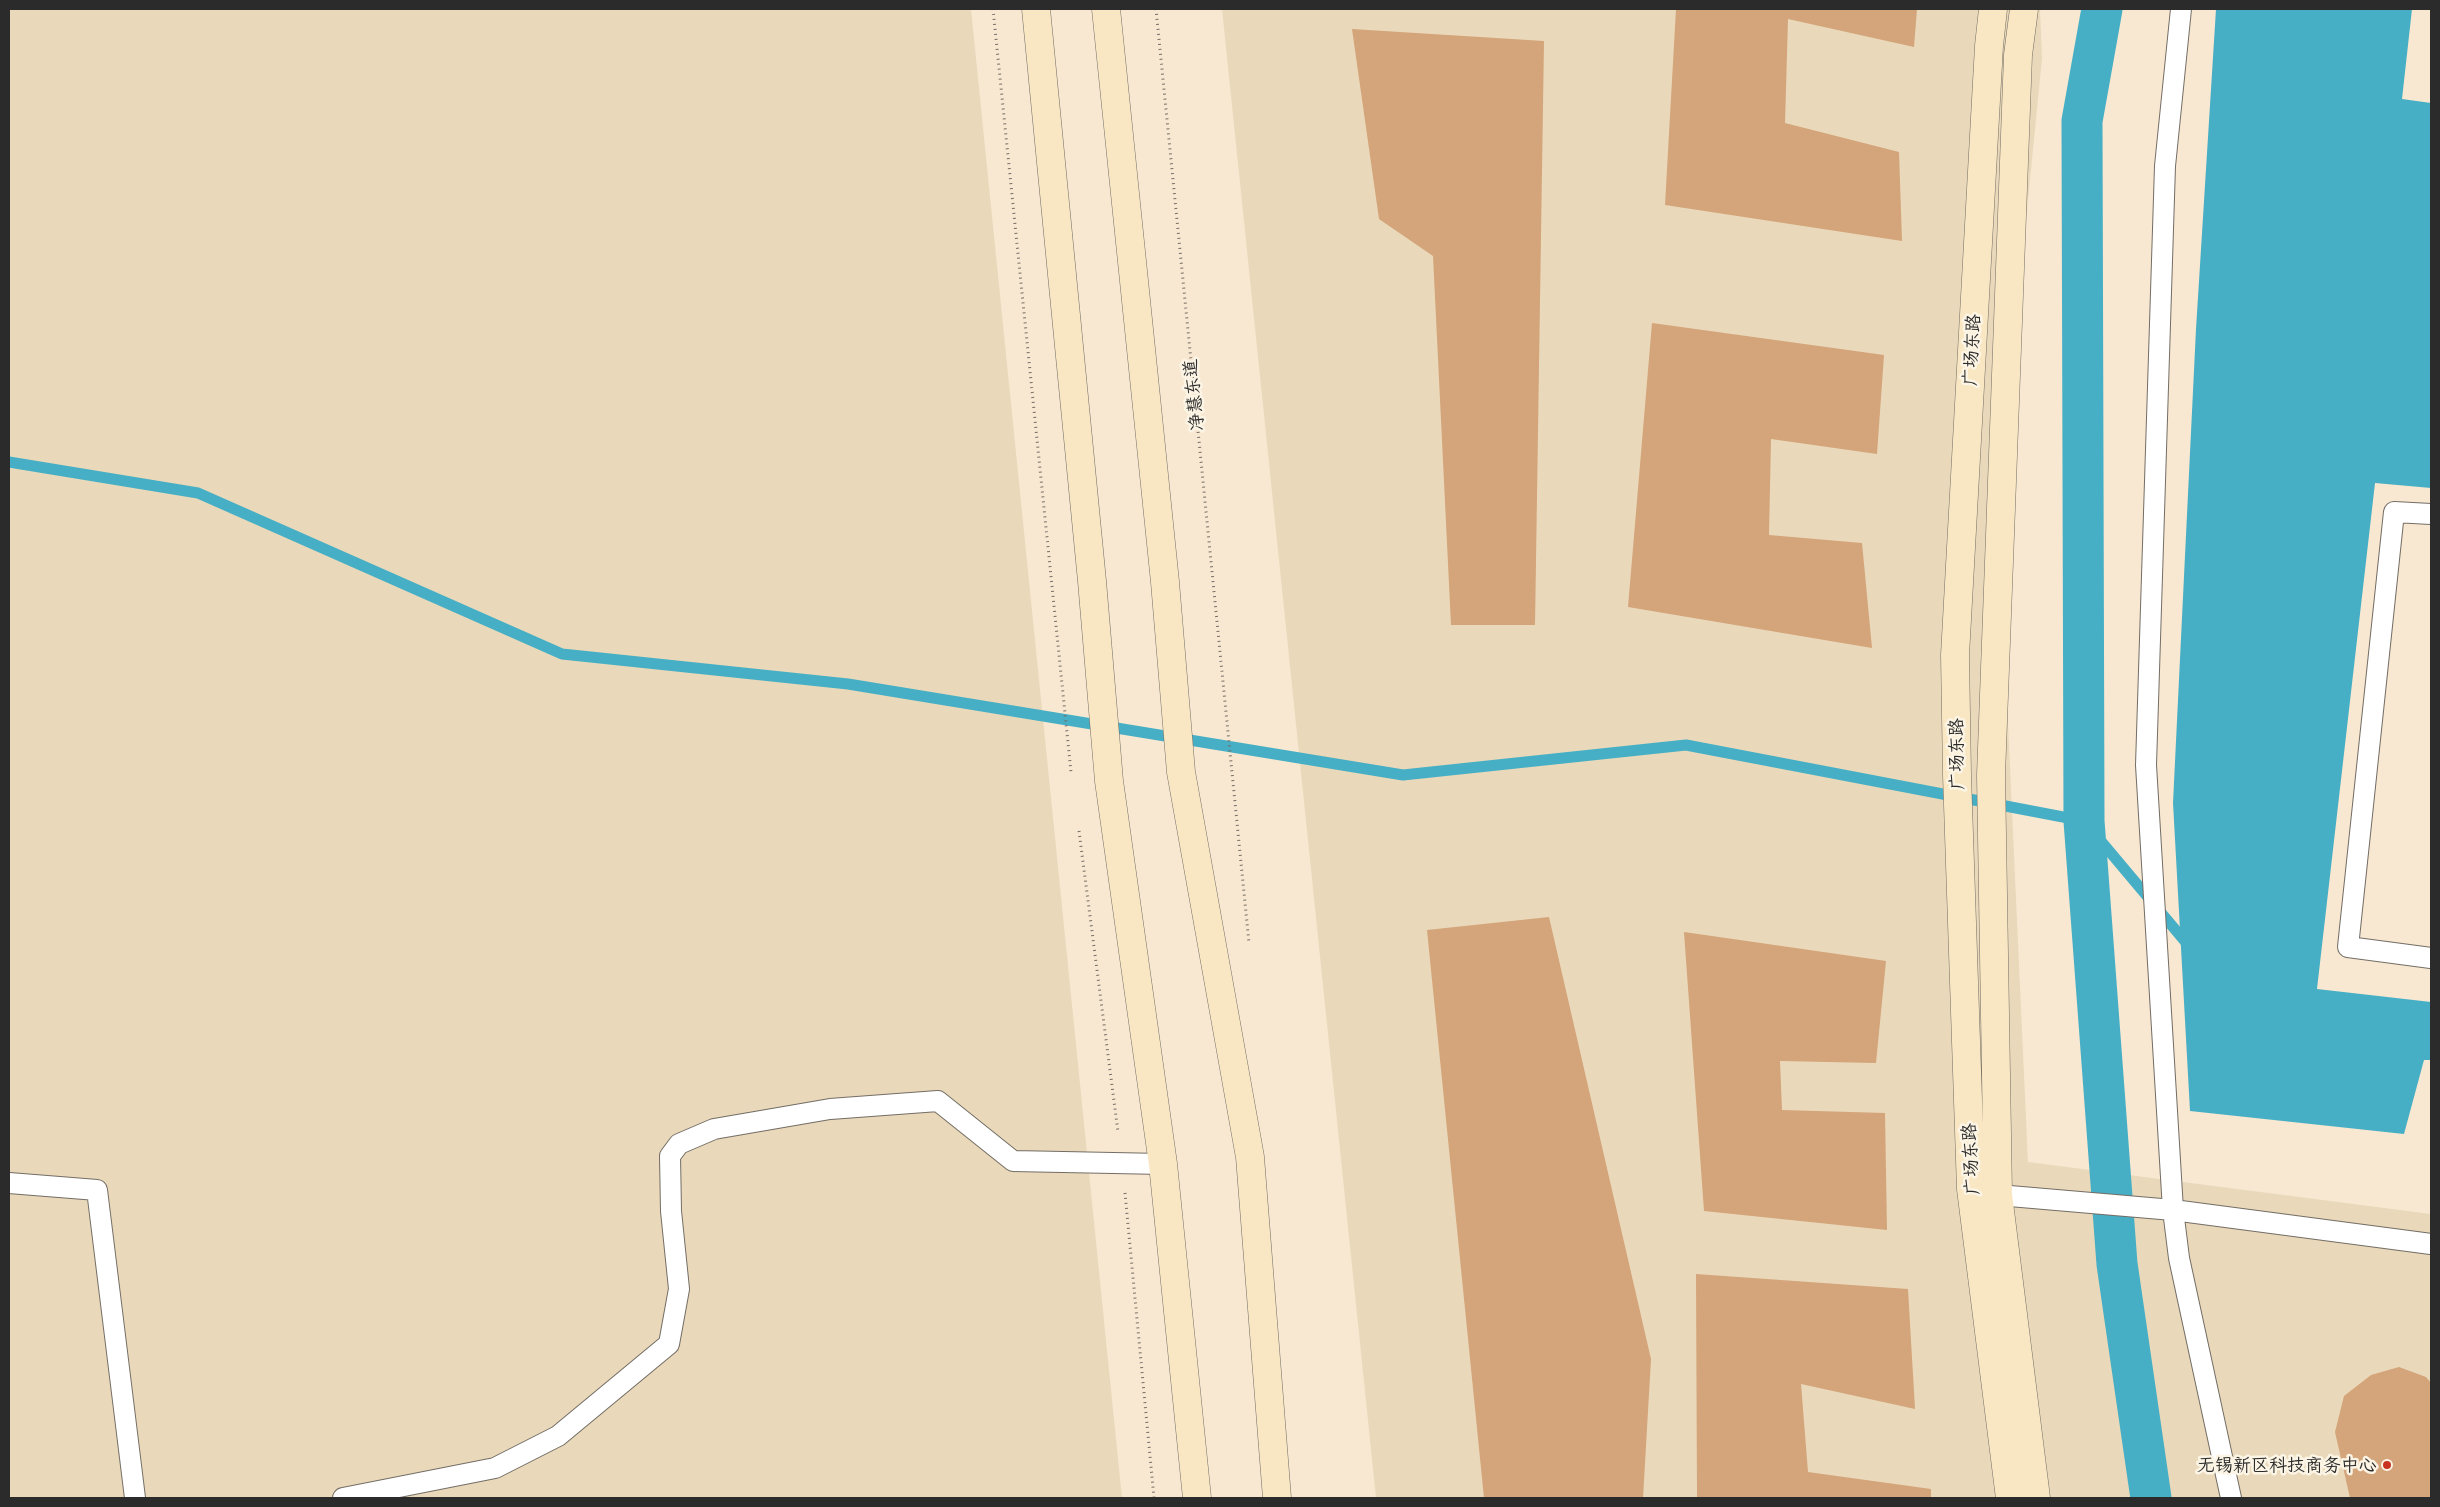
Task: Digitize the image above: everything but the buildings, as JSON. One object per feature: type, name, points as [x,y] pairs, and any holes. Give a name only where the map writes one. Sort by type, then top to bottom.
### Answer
[{"type":"street","points":[[1036,9],[1092,580],[1109,781],[1162,1164],[1197,1498]]},
{"type":"street","points":[[1106,9],[1164,582],[1180,772],[1250,1157],[1277,1498]]},
{"type":"street","name":"广场东路","points":[[1993,9],[1988,56],[1955,655],[1957,775],[1972,1189],[2010,1498]]},
{"type":"street","name":"广场东路","points":[[2024,9],[2018,55],[1991,775],[1998,1195],[2036,1498]]},
{"type":"lane","points":[[2181,9],[2165,166],[2146,765],[2158,931],[2173,1210],[2179,1258],[2231,1498]]},
{"type":"lane","points":[[2431,514],[2394,512],[2348,947],[2431,958]]},
{"type":"lane","points":[[343,1498],[495,1468],[558,1436],[669,1344],[679,1289],[671,1211],[670,1156],[678,1144],[714,1129],[830,1109],[938,1101],[1013,1161],[1162,1164]]},
{"type":"lane","points":[[9,1183],[97,1190],[135,1498]]},
{"type":"lane","points":[[1998,1195],[2173,1210],[2431,1244]]},
{"type":"path","points":[[993,9],[1072,780]]},
{"type":"path","name":"净慧东道","points":[[1156,9],[1213,591],[1234,781]]},
{"type":"shaded area","points":[[9,9],[971,9],[1122,1498],[9,1498]]},
{"type":"shaded area","points":[[1222,9],[2040,9],[2042,59],[1998,503],[2028,1162],[2431,1214],[2431,1498],[1376,1498]]},
{"type":"water","points":[[2216,9],[2412,9],[2402,99],[2431,103],[2431,488],[2375,483],[2317,989],[2431,1002],[2431,1060],[2424,1060],[2404,1134],[2190,1111],[2173,803],[2196,329]]},
{"type":"waterway","points":[[2102,9],[2082,121],[2084,821],[2117,1264],[2151,1498]]},
{"type":"waterway","points":[[9,462],[198,493],[562,654],[848,684],[1403,775],[1686,745],[2084,821],[2189,946]]},
{"type":"place","name":"无锡新区科技商务中心","points":[[2387,1465]]}]
